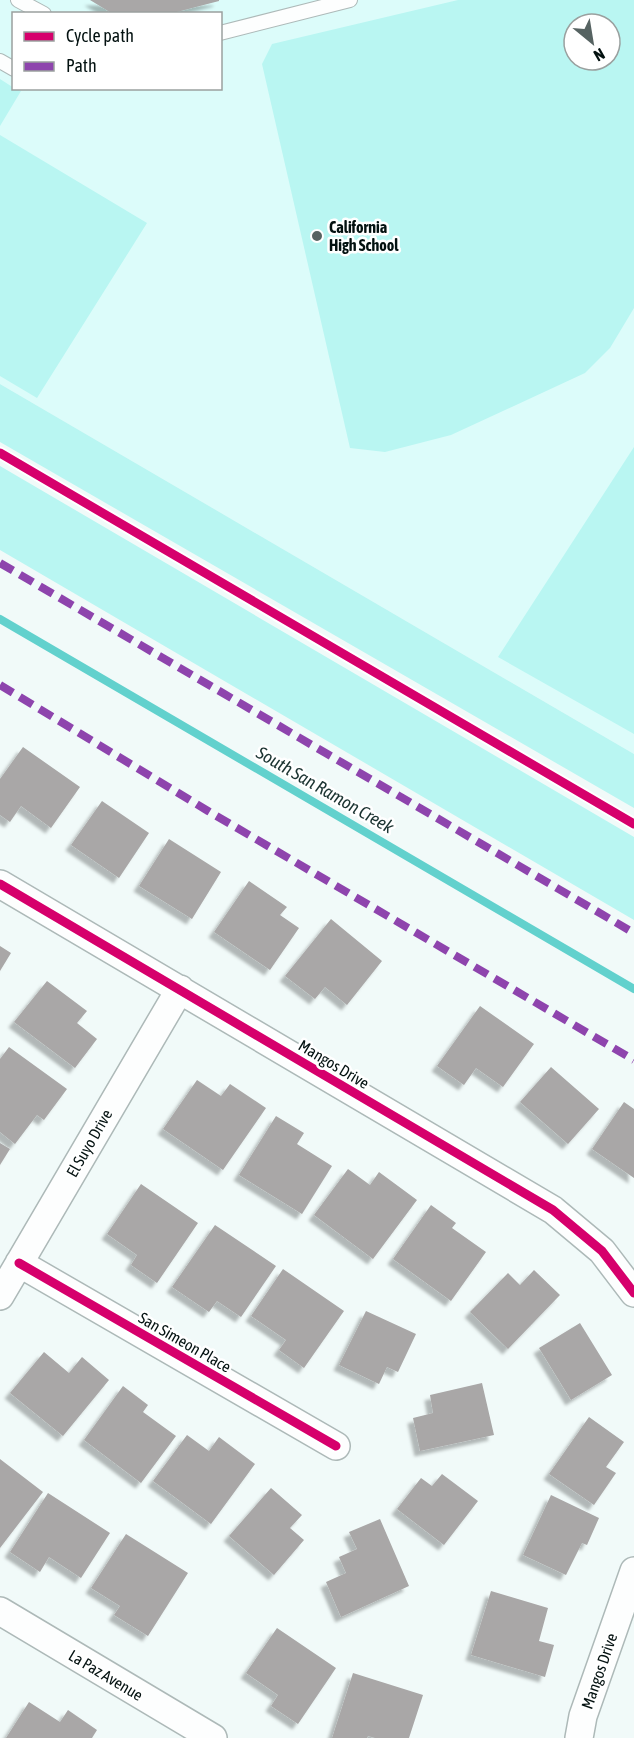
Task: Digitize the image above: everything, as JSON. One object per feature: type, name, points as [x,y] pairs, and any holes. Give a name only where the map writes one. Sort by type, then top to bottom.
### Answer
[{"type":"street","name":"Mangos Drive","points":[[0,884],[553,1210],[602,1251],[634,1293]]},
{"type":"street","name":"El Suyo Drive","points":[[0,1296],[180,989]]},
{"type":"street","name":"San Simeon Place","points":[[19,1263],[336,1446]]},
{"type":"street","name":"Mangos Drive","points":[[579,1738],[583,1716],[634,1571]]},
{"type":"street","name":"La Paz Avenue","points":[[0,1611],[213,1738]]},
{"type":"lane","points":[[18,0],[40,12]]},
{"type":"lane","points":[[222,32],[350,0]]},
{"type":"shaded area","name":"California High School","points":[[0,0],[634,0],[634,754],[0,384]]},
{"type":"shaded area","points":[[458,0],[634,0],[634,308],[610,348],[585,373],[451,435],[385,452],[350,448],[262,64],[272,44]]},
{"type":"shaded area","points":[[0,79],[12,87],[12,90],[21,91],[0,126]]},
{"type":"shaded area","points":[[0,135],[147,223],[37,398],[0,376]]},
{"type":"shaded area","points":[[0,384],[634,754],[634,808],[0,442]]},
{"type":"shaded area","points":[[634,447],[634,734],[498,657]]},
{"type":"shaded area","points":[[0,466],[634,837],[634,920],[0,550]]},
{"type":"building","points":[[90,0],[219,0],[177,12],[110,12]]},
{"type":"building","points":[[23,747],[80,787],[51,828],[21,806],[10,822],[0,815],[0,779]]},
{"type":"building","points":[[102,801],[149,833],[119,878],[71,845]]},
{"type":"building","points":[[169,839],[221,872],[192,919],[139,886]]},
{"type":"building","points":[[249,881],[287,907],[280,915],[299,928],[270,970],[214,932]]},
{"type":"building","points":[[331,919],[382,961],[347,1005],[325,987],[315,999],[285,976]]},
{"type":"building","points":[[0,946],[11,953],[0,971]]},
{"type":"building","points":[[47,981],[87,1011],[77,1023],[97,1039],[75,1068],[14,1022]]},
{"type":"building","points":[[480,1006],[534,1044],[503,1087],[476,1068],[464,1085],[437,1066]]},
{"type":"building","points":[[9,1047],[67,1089],[44,1120],[37,1115],[15,1144],[0,1132],[0,1059]]},
{"type":"building","points":[[551,1067],[599,1109],[568,1144],[520,1102]]},
{"type":"building","points":[[197,1080],[221,1096],[230,1084],[266,1108],[223,1170],[163,1129]]},
{"type":"building","points":[[624,1102],[634,1109],[634,1178],[592,1149]]},
{"type":"building","points":[[276,1116],[304,1133],[297,1144],[332,1166],[302,1214],[239,1175]]},
{"type":"building","points":[[0,1143],[10,1149],[0,1165]]},
{"type":"building","points":[[348,1169],[370,1185],[379,1172],[417,1200],[373,1259],[314,1215]]},
{"type":"building","points":[[141,1184],[198,1223],[157,1283],[131,1265],[137,1255],[107,1234]]},
{"type":"building","points":[[431,1205],[456,1223],[452,1228],[486,1252],[451,1301],[393,1259]]},
{"type":"building","points":[[215,1225],[276,1266],[241,1317],[217,1301],[209,1312],[172,1287]]},
{"type":"building","points":[[283,1269],[344,1311],[304,1368],[279,1350],[286,1340],[251,1316]]},
{"type":"building","points":[[534,1270],[560,1295],[508,1349],[470,1312],[508,1273],[520,1285]]},
{"type":"building","points":[[366,1311],[416,1334],[398,1372],[387,1367],[379,1384],[339,1365]]},
{"type":"building","points":[[580,1323],[612,1375],[571,1400],[539,1348]]},
{"type":"building","points":[[44,1352],[69,1373],[82,1357],[109,1380],[63,1436],[10,1393]]},
{"type":"building","points":[[482,1383],[494,1435],[420,1451],[413,1418],[433,1413],[430,1395]]},
{"type":"building","points":[[123,1386],[148,1405],[143,1412],[176,1436],[141,1483],[84,1440]]},
{"type":"building","points":[[589,1417],[624,1442],[606,1467],[616,1473],[594,1505],[549,1474]]},
{"type":"building","points":[[187,1435],[209,1451],[219,1437],[255,1464],[211,1524],[153,1481]]},
{"type":"building","points":[[0,1459],[43,1492],[0,1548]]},
{"type":"building","points":[[442,1474],[478,1501],[444,1545],[397,1509],[421,1478],[432,1486]]},
{"type":"building","points":[[271,1488],[302,1515],[290,1528],[304,1540],[274,1575],[229,1536]]},
{"type":"building","points":[[48,1493],[110,1533],[81,1578],[49,1557],[40,1572],[10,1552]]},
{"type":"building","points":[[551,1495],[599,1518],[587,1545],[582,1543],[566,1575],[523,1555]]},
{"type":"building","points":[[380,1519],[409,1586],[341,1617],[326,1582],[346,1573],[339,1557],[357,1549],[349,1532]]},
{"type":"building","points":[[126,1534],[188,1573],[148,1636],[114,1615],[120,1606],[91,1588]]},
{"type":"building","points":[[491,1591],[548,1608],[539,1641],[554,1645],[545,1677],[471,1655]]},
{"type":"building","points":[[277,1628],[336,1668],[298,1724],[271,1706],[278,1695],[246,1673]]},
{"type":"building","points":[[353,1673],[423,1695],[409,1738],[368,1736],[367,1738],[332,1738]]},
{"type":"building","points":[[29,1702],[60,1722],[68,1710],[97,1730],[92,1738],[6,1738]]},
{"type":"waterway","name":"South San Ramon Creek","points":[[0,619],[634,989]]},
{"type":"marked path","points":[[0,563],[634,933]]},
{"type":"marked path","points":[[0,685],[208,811],[634,1060]]},
{"type":"cycle path","points":[[0,453],[634,824]]},
{"type":"cycle path","points":[[0,884],[553,1210],[602,1251],[634,1293]]},
{"type":"cycle path","points":[[19,1263],[336,1446]]},
{"type":"place","name":"California High School","points":[[317,236]]}]
